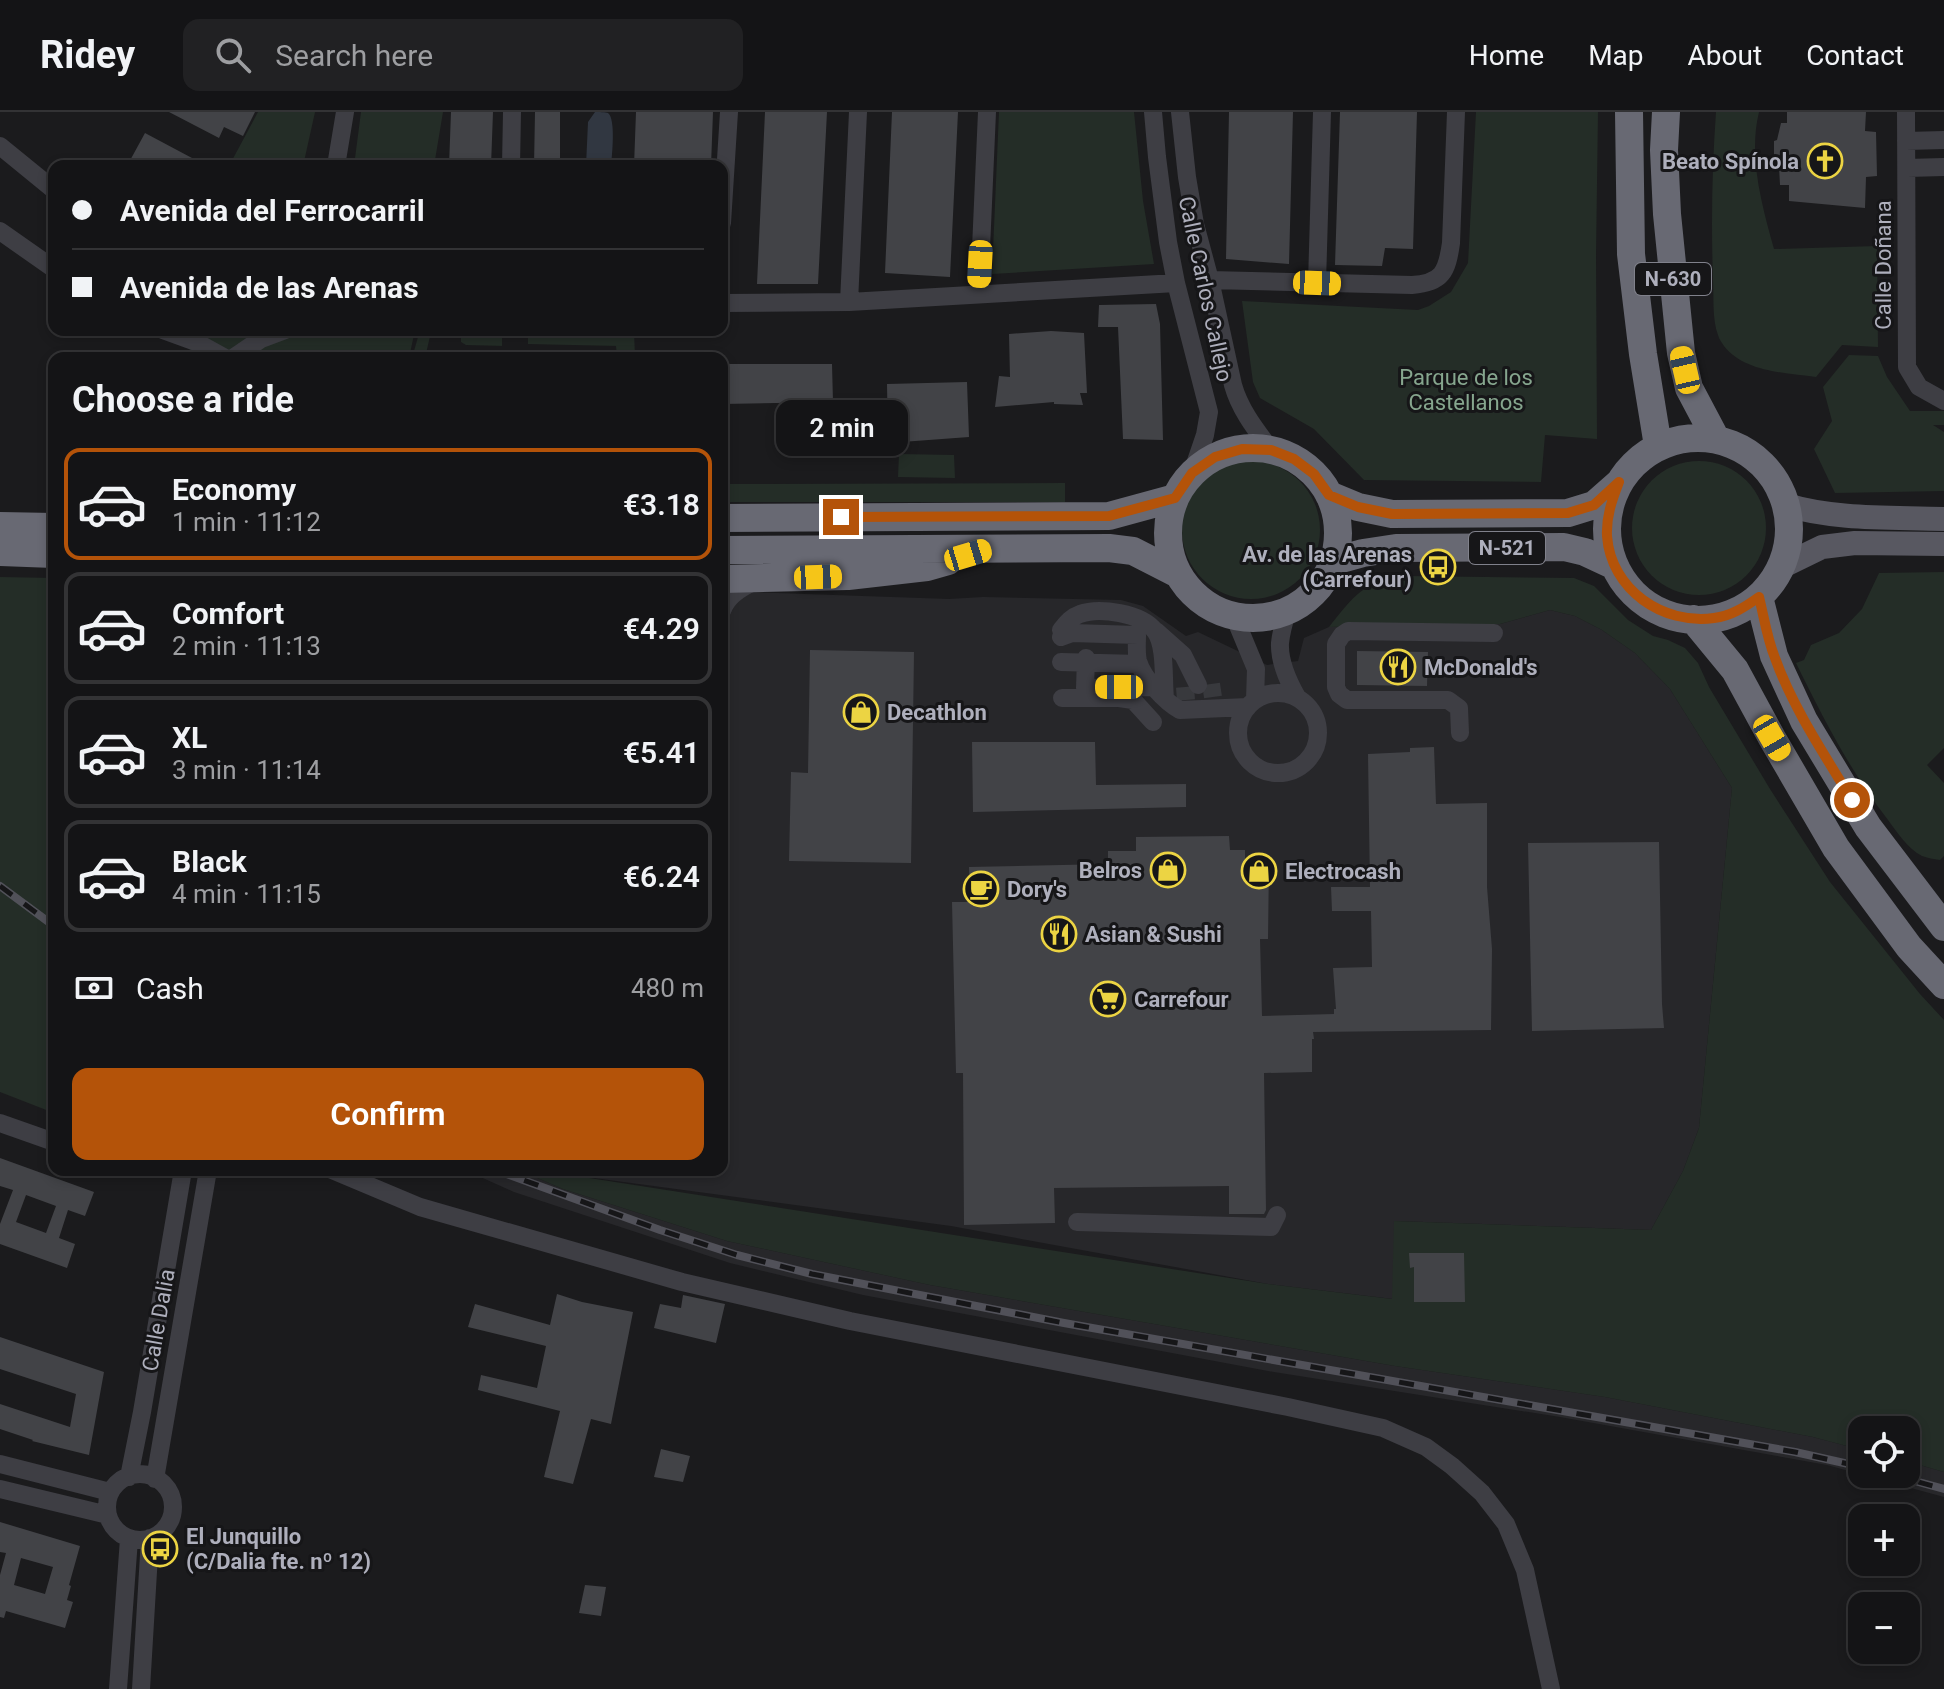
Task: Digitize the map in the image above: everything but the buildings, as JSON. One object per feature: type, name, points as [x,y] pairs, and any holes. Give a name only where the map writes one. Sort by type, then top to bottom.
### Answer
[{"type":"highway","name":"N-630","points":[[1629,112],[1631,254],[1658,446]]},
{"type":"highway","name":"N-630","points":[[1666,112],[1667,214],[1681,353],[1689,388],[1716,439]]},
{"type":"highway","points":[[1686,438],[1716,439],[1740,448],[1760,462],[1776,482],[1786,505],[1790,526],[1788,547],[1771,584],[1759,597],[1739,610],[1717,618],[1693,619],[1670,615],[1649,605],[1629,587],[1615,566],[1607,538],[1609,509],[1619,482],[1636,462],[1658,446],[1686,438]]},
{"type":"highway","points":[[1271,450],[1242,449],[1215,457],[1192,473],[1175,498],[1168,523],[1169,550],[1178,574],[1193,593],[1212,608],[1234,616],[1261,618],[1287,612]]},
{"type":"highway","name":"N-521","points":[[1271,450],[1294,459],[1314,474],[1329,495],[1337,516],[1338,539],[1334,561],[1323,582],[1307,599],[1287,612]]},
{"type":"highway","name":"N-521","points":[[1329,495],[1358,507],[1392,514],[1568,513],[1594,505],[1619,482]]},
{"type":"highway","points":[[728,518],[1109,516],[1175,498]]},
{"type":"highway","points":[[0,526],[48,527]]},
{"type":"highway","name":"N-521","points":[[1334,561],[1396,548],[1564,547],[1585,552],[1615,566]]},
{"type":"highway","points":[[728,550],[1109,548],[1133,551],[1178,574]]},
{"type":"highway","points":[[728,579],[848,576],[927,567],[989,549]]},
{"type":"highway","points":[[0,552],[48,554]]},
{"type":"highway","points":[[1759,597],[1774,656],[1804,721],[1868,827],[1944,927]]},
{"type":"highway","points":[[1693,619],[1735,670],[1836,848],[1909,947],[1944,985]]},
{"type":"main road","points":[[1786,505],[1832,514],[1944,519]]},
{"type":"main road","points":[[1781,567],[1822,547],[1855,543],[1944,544]]},
{"type":"street","points":[[337,160],[345,112]]},
{"type":"street","points":[[511,160],[512,112]]},
{"type":"street","points":[[726,160],[729,112]]},
{"type":"street","points":[[849,302],[858,112]]},
{"type":"street","points":[[979,294],[987,112]]},
{"type":"street","name":"Calle Carlos Callejo","points":[[1153,112],[1162,202],[1176,283],[1209,412],[1192,473]]},
{"type":"street","name":"Calle Carlos Callejo","points":[[1180,112],[1195,224],[1237,398],[1271,450]]},
{"type":"street","points":[[1317,283],[1322,112]]},
{"type":"street","points":[[1210,280],[1412,285],[1430,283],[1439,278],[1448,265],[1451,243],[1456,112]]},
{"type":"street","name":"Calle Doñana","points":[[1906,112],[1907,367],[1919,387],[1944,401]]},
{"type":"street","points":[[1906,141],[1944,140]]},
{"type":"street","points":[[0,146],[48,185]]},
{"type":"street","points":[[1907,168],[1944,167]]},
{"type":"street","points":[[0,231],[48,265]]},
{"type":"street","points":[[728,303],[849,302],[1176,283]]},
{"type":"street","points":[[180,336],[214,352]]},
{"type":"street","points":[[242,352],[269,336]]},
{"type":"street","points":[[728,601],[742,587],[759,579]]},
{"type":"street","points":[[1139,664],[1087,651],[1072,633],[1061,634],[1078,614],[1104,611],[1128,615],[1155,630],[1183,655],[1198,685]]},
{"type":"street","points":[[1234,616],[1256,669],[1251,703],[1238,729],[1239,739],[1248,759],[1257,767],[1280,773],[1301,766],[1309,759],[1319,735],[1313,713],[1297,697],[1287,678],[1281,656],[1280,642],[1287,612]]},
{"type":"street","points":[[1155,630],[1162,647],[1159,693]]},
{"type":"street","points":[[1460,733],[1459,708],[1448,700],[1347,700],[1336,687],[1336,644],[1348,631],[1494,633]]},
{"type":"street","points":[[1061,662],[1137,635],[1139,664],[1159,693],[1180,710],[1251,703],[1276,693],[1297,697]]},
{"type":"street","points":[[1087,651],[1085,688],[1159,693]]},
{"type":"street","points":[[1062,698],[1133,700],[1153,722]]},
{"type":"street","points":[[0,1123],[48,1140]]},
{"type":"street","name":"Calle Dalia","points":[[129,1477],[179,1176]]},
{"type":"street","name":"Calle Dalia","points":[[155,1479],[206,1176]]},
{"type":"street","points":[[346,1176],[420,1207],[682,1282],[850,1321],[1383,1428],[1426,1447],[1452,1466],[1482,1493],[1506,1524],[1525,1570],[1551,1689]]},
{"type":"street","points":[[1077,1222],[1271,1227],[1277,1215]]},
{"type":"street","points":[[0,1464],[110,1492]]},
{"type":"street","points":[[140,1474],[155,1479],[169,1493],[172,1511],[165,1529],[150,1538],[129,1539],[113,1527],[108,1515],[110,1492],[129,1477],[140,1474]]},
{"type":"street","points":[[0,1489],[108,1515]]},
{"type":"street","points":[[141,1689],[150,1538]]},
{"type":"street","points":[[118,1689],[129,1539]]},
{"type":"shaded area","points":[[595,112],[607,113],[610,117],[611,160],[586,160],[588,122]]},
{"type":"shaded area","points":[[728,591],[949,599],[1121,600],[1143,606],[1186,636],[1198,632],[1267,665],[1298,661],[1304,638],[1329,627],[1500,624],[1550,610],[1575,616],[1602,630],[1635,653],[1670,689],[1732,788],[1699,1128],[1683,1171],[1651,1230],[1395,1221],[1393,1299],[1268,1284],[951,1226],[579,1176],[728,1176]]},
{"type":"shaded area","points":[[478,1176],[533,1176],[563,1189],[727,1241],[930,1285],[1395,1366],[1605,1397],[1813,1437],[1848,1446],[1848,1471],[1560,1417],[1274,1372],[863,1295],[730,1263],[514,1192]]},
{"type":"shaded area","points":[[1920,1465],[1944,1472],[1944,1497],[1911,1488],[1920,1488]]},
{"type":"green space","points":[[258,112],[315,112],[304,160],[232,160]]},
{"type":"green space","points":[[361,112],[443,112],[435,160],[355,160]]},
{"type":"green space","points":[[999,112],[1134,112],[1143,201],[1154,264],[992,274]]},
{"type":"green space","name":"Parque de los Castellanos","points":[[1476,112],[1598,112],[1597,439],[1545,435],[1541,482],[1364,480],[1314,429],[1260,398],[1253,382],[1242,301],[1418,310],[1451,292],[1468,263]]},
{"type":"green space","points":[[1716,112],[1759,112],[1756,164],[1774,249],[1877,246],[1878,347],[1842,345],[1816,377],[1754,366],[1732,355],[1724,346],[1716,329],[1714,308],[1712,196]]},
{"type":"green space","points":[[175,336],[414,336],[410,352],[193,352]]},
{"type":"green space","points":[[418,336],[430,336],[426,352],[414,352]]},
{"type":"green space","points":[[461,336],[502,336],[502,346],[466,345],[461,342]]},
{"type":"green space","points":[[528,336],[634,336],[635,352],[616,352],[616,346],[528,344]]},
{"type":"green space","points":[[1849,355],[1878,356],[1887,377],[1910,411],[1944,411],[1944,425],[1933,425],[1944,432],[1944,491],[1835,493],[1814,449],[1832,421],[1823,387]]},
{"type":"green space","points":[[899,454],[954,455],[955,478],[898,477]]},
{"type":"green space","points":[[1251,461],[1277,467],[1300,481],[1314,504],[1320,530],[1314,556],[1300,579],[1277,593],[1251,599],[1225,593],[1202,579],[1188,556],[1182,530],[1188,504],[1202,481],[1225,467]]},
{"type":"green space","points":[[1699,461],[1725,466],[1747,480],[1761,502],[1766,528],[1761,554],[1747,576],[1725,590],[1699,595],[1673,590],[1651,576],[1637,554],[1632,528],[1637,502],[1651,480],[1673,466]]},
{"type":"green space","points":[[1065,483],[1065,502],[728,502],[728,484]]},
{"type":"green space","points":[[1944,572],[1944,748],[1927,765],[1944,783],[1944,856],[1940,860],[1922,856],[1912,849],[1874,801],[1838,744],[1796,663],[1804,660],[1811,645],[1839,633],[1862,609],[1879,573]]},
{"type":"green space","points":[[1405,576],[1574,578],[1594,586],[1628,620],[1653,636],[1685,648],[1698,663],[1770,789],[1830,882],[1944,1020],[1944,1472],[1920,1465],[1920,1416],[1848,1416],[1848,1446],[1605,1397],[1395,1366],[930,1285],[727,1241],[563,1189],[533,1176],[577,1176],[1268,1284],[1392,1299],[1394,1221],[1651,1230],[1683,1171],[1699,1128],[1732,788],[1670,689],[1635,653],[1602,630],[1575,616],[1550,610],[1500,624],[1329,627],[1361,591],[1379,581]]},
{"type":"green space","points":[[0,577],[48,578],[48,1111],[0,1092]]},
{"type":"tunnel","points":[[1211,684],[1213,697]]},
{"type":"tunnel","points":[[1185,687],[1186,700]]},
{"type":"railway","points":[[0,886],[48,922]]},
{"type":"railway","points":[[512,1176],[660,1230],[737,1255],[812,1274],[1064,1323],[1848,1464]]},
{"type":"railway","points":[[1920,1482],[1944,1489]]},
{"type":"place","name":"Beato Spínola","points":[[1825,161]]},
{"type":"place","name":"Av. de las Arenas (Carrefour)","points":[[1438,567]]},
{"type":"place","name":"McDonald's","points":[[1398,667]]},
{"type":"place","name":"Decathlon","points":[[861,712]]},
{"type":"place","name":"Belros","points":[[1168,870]]},
{"type":"place","name":"Electrocash","points":[[1259,871]]},
{"type":"place","name":"Dory's","points":[[981,889]]},
{"type":"place","name":"Asian & Sushi","points":[[1059,934]]},
{"type":"place","name":"Carrefour","points":[[1108,999]]},
{"type":"place","name":"El Junquillo (C/Dalia fte. nº 12)","points":[[160,1549]]},
{"type":"route","points":[[841,517],[1109,516],[1175,498],[1192,473],[1215,457],[1242,449],[1271,450],[1294,459],[1314,474],[1329,495],[1358,507],[1392,514],[1568,513],[1594,505],[1619,482],[1609,509],[1607,538],[1615,566],[1629,587],[1649,605],[1670,615],[1693,619],[1717,618],[1739,610],[1759,597],[1774,656],[1784,678],[1804,721],[1852,800]]}]
